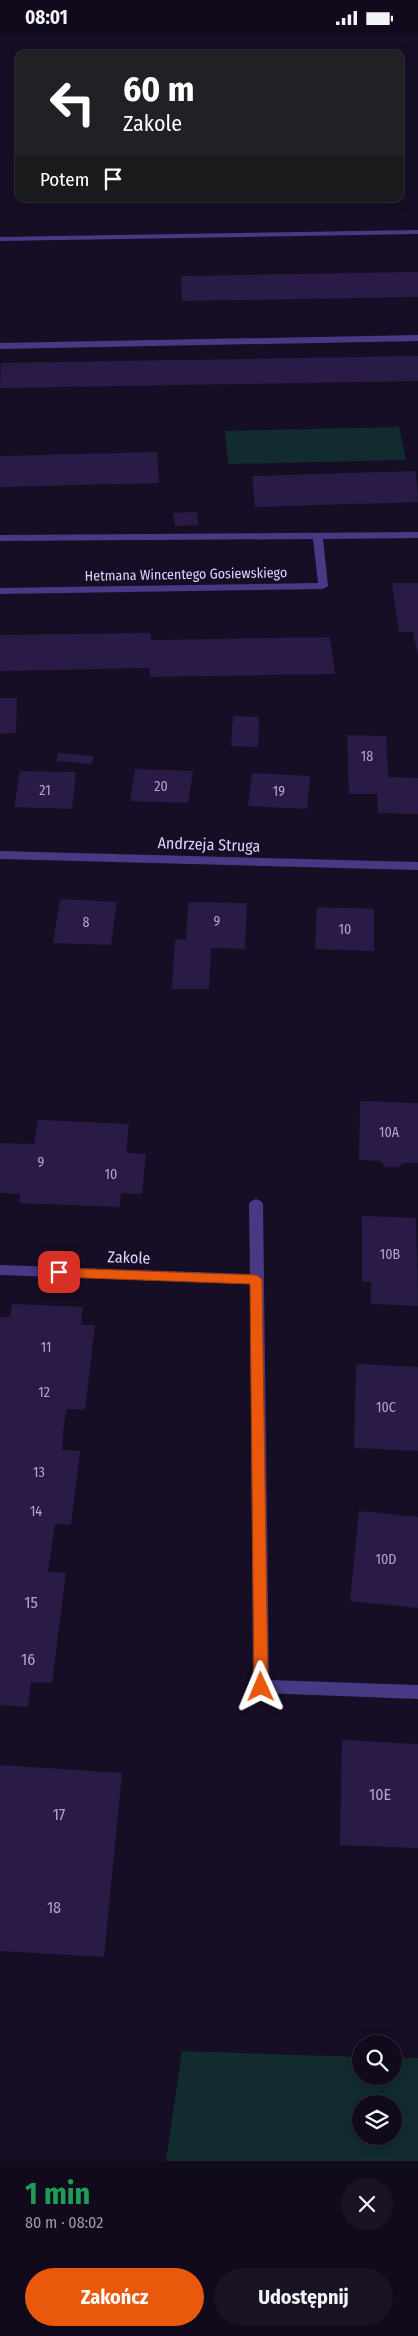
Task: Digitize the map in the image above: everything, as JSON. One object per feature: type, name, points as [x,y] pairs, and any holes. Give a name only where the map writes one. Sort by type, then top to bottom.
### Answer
[{"type":"street","points":[[0,239],[418,232]]},
{"type":"street","points":[[0,347],[418,337]]},
{"type":"street","points":[[0,538],[418,535]]},
{"type":"street","name":"Hetmana Wincentego Gosiewskiego","points":[[0,591],[323,586],[318,536]]},
{"type":"street","name":"Andrzeja Struga","points":[[0,855],[418,867]]},
{"type":"street","points":[[256,1204],[261,1687],[418,1692]]},
{"type":"street","name":"Zakole","points":[[0,1270],[256,1279]]},
{"type":"green space","points":[[399,427],[406,460],[228,464],[225,431]]},
{"type":"green space","points":[[182,2051],[352,2057],[352,2085],[402,2085],[402,2058],[418,2058],[418,2161],[166,2161]]},
{"type":"building","points":[[418,272],[418,297],[182,301],[181,276]]},
{"type":"building","points":[[418,356],[418,381],[0,388],[1,363]]},
{"type":"building","points":[[157,452],[159,483],[0,487],[0,456]]},
{"type":"building","points":[[416,471],[418,502],[255,507],[252,476]]},
{"type":"building","points":[[197,512],[198,525],[175,526],[173,513]]},
{"type":"building","points":[[392,583],[418,583],[418,656],[413,632],[399,632]]},
{"type":"building","points":[[151,633],[151,640],[330,637],[335,674],[150,677],[149,668],[0,671],[0,635]]},
{"type":"building","points":[[0,698],[17,698],[16,733],[0,734]]},
{"type":"building","points":[[233,716],[259,717],[258,747],[231,746]]},
{"type":"building","points":[[347,735],[386,736],[388,777],[418,778],[418,814],[378,813],[377,794],[349,794]]},
{"type":"building","points":[[58,753],[94,756],[92,764],[56,761]]},
{"type":"building","points":[[135,769],[193,771],[188,803],[130,801]]},
{"type":"building","points":[[20,771],[76,772],[72,809],[14,807]]},
{"type":"building","points":[[252,773],[310,776],[307,809],[248,806]]},
{"type":"building","points":[[60,899],[117,902],[111,945],[53,943]]},
{"type":"building","points":[[188,902],[247,903],[245,949],[211,948],[209,989],[172,989],[175,939],[186,940]]},
{"type":"building","points":[[317,907],[374,909],[374,951],[315,949]]},
{"type":"building","points":[[360,1101],[418,1103],[418,1163],[403,1163],[398,1167],[386,1167],[380,1161],[359,1160]]},
{"type":"building","points":[[38,1120],[129,1124],[126,1153],[146,1154],[142,1194],[121,1193],[120,1207],[19,1203],[20,1194],[0,1193],[0,1143],[34,1144]]},
{"type":"building","points":[[362,1216],[416,1218],[418,1306],[371,1304],[371,1282],[362,1282]]},
{"type":"building","points":[[12,1304],[83,1307],[81,1325],[95,1325],[85,1410],[67,1409],[64,1424],[62,1450],[80,1451],[71,1525],[55,1524],[48,1572],[66,1573],[52,1683],[31,1682],[28,1707],[0,1705],[0,1317],[10,1317]]},
{"type":"building","points":[[356,1364],[418,1367],[418,1451],[354,1448]]},
{"type":"building","points":[[359,1511],[418,1517],[418,1608],[350,1601]]},
{"type":"building","points":[[342,1740],[418,1744],[418,1848],[340,1845]]},
{"type":"building","points":[[0,1765],[122,1773],[104,1957],[0,1951]]},
{"type":"route","points":[[59,1272],[256,1279],[261,1687]]}]
